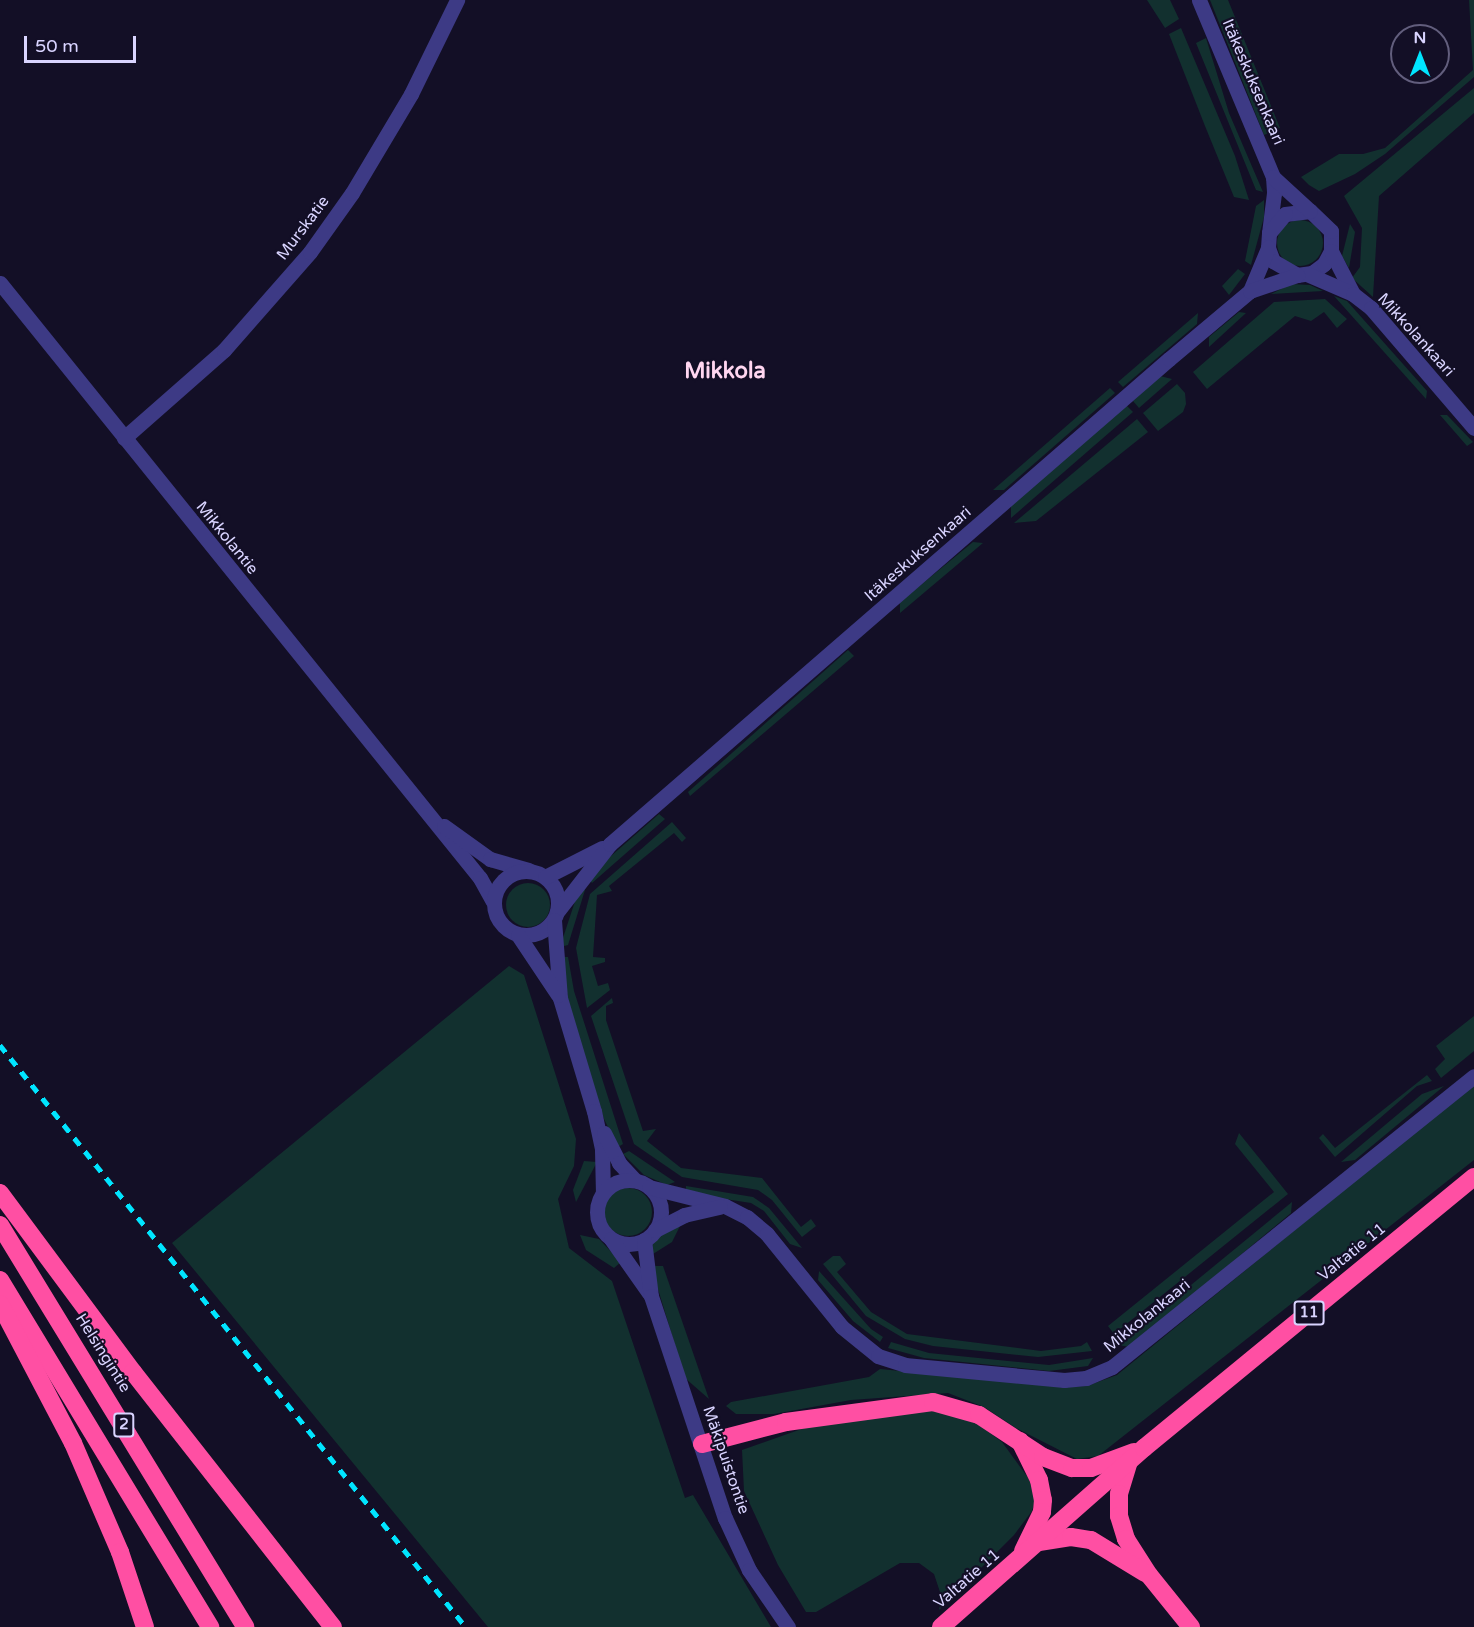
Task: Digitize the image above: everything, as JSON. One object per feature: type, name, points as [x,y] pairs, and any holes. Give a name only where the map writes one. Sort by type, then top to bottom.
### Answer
[{"type":"highway","name":"Valtatie 11","points":[[1144,1448],[1474,1178]]},
{"type":"highway","points":[[0,1193],[133,1372],[333,1627]]},
{"type":"highway","name":"Helsingintie","points":[[0,1225],[245,1627]]},
{"type":"highway","name":"2","points":[[0,1280],[210,1627]]},
{"type":"highway","points":[[0,1304],[73,1443],[120,1552],[145,1627]]},
{"type":"highway","points":[[702,1444],[786,1422],[927,1402],[967,1409],[1060,1464],[1084,1468],[1144,1448]]},
{"type":"highway","points":[[1018,1560],[1042,1512],[1043,1500],[1039,1480],[1020,1441]]},
{"type":"highway","name":"11","points":[[1018,1560],[1144,1448]]},
{"type":"highway","points":[[1130,1461],[1119,1494],[1119,1516],[1126,1539],[1149,1575],[1191,1627]]},
{"type":"highway","points":[[1039,1542],[1071,1537],[1091,1540],[1149,1575]]},
{"type":"highway","name":"Valtatie 11","points":[[941,1627],[1018,1560]]},
{"type":"street","name":"Murskatie","points":[[124,438],[224,350],[310,252],[352,193],[411,94],[457,0]]},
{"type":"street","name":"Itäkeskuksenkaari","points":[[1199,0],[1273,177],[1310,211]]},
{"type":"street","name":"Itäkeskuksenkaari","points":[[1250,291],[1268,241],[1273,177]]},
{"type":"street","points":[[1310,211],[1326,222],[1333,241],[1332,251],[1324,264],[1302,274],[1273,261],[1268,241],[1285,214],[1310,211]]},
{"type":"street","name":"Mikkolankaari","points":[[1332,251],[1353,294]]},
{"type":"street","name":"Itäkeskuksenkaari","points":[[555,916],[610,844],[1250,291],[1302,274]]},
{"type":"street","name":"Mikkolankaari","points":[[1302,274],[1353,294],[1371,308],[1474,428]]},
{"type":"street","name":"Mikkolantie","points":[[0,282],[428,815],[494,901]]},
{"type":"street","name":"Mikkolantie","points":[[428,815],[490,859],[539,874]]},
{"type":"street","name":"Itäkeskuksenkaari","points":[[539,874],[610,844]]},
{"type":"street","points":[[560,998],[518,935],[499,922],[494,901],[496,890],[512,874],[539,874],[556,892],[555,916],[560,998],[594,1111],[602,1150],[603,1193],[597,1216],[609,1237],[622,1243],[650,1235],[684,1215],[725,1206]]},
{"type":"street","points":[[518,935],[538,933],[555,916]]},
{"type":"street","name":"Mikkolankaari","points":[[642,1183],[725,1206],[747,1217],[767,1234],[842,1327],[878,1356],[905,1365],[1064,1380],[1086,1378],[1112,1367],[1474,1076]]},
{"type":"street","points":[[594,1111],[619,1163],[659,1200],[661,1215],[650,1235]]},
{"type":"street","points":[[603,1193],[624,1180],[642,1183]]},
{"type":"street","name":"Mäkipuistontie","points":[[650,1235],[651,1296]]},
{"type":"street","name":"Mäkipuistontie","points":[[609,1237],[651,1296],[725,1518],[749,1570],[788,1627]]},
{"type":"green space","points":[[1147,0],[1170,0],[1179,19],[1165,28]]},
{"type":"green space","points":[[1210,0],[1228,0],[1280,128],[1264,135]]},
{"type":"green space","points":[[1469,0],[1474,0],[1474,77],[1385,154],[1355,174],[1319,191],[1309,185],[1301,177],[1339,154],[1363,154],[1385,148],[1473,70]]},
{"type":"green space","points":[[1181,28],[1235,156],[1249,200],[1234,197],[1205,126],[1169,34]]},
{"type":"green space","points":[[1206,38],[1229,113],[1263,192],[1256,190],[1196,43]]},
{"type":"green space","points":[[1474,88],[1474,113],[1379,196],[1373,297],[1352,278],[1360,267],[1362,228],[1344,196]]},
{"type":"green space","points":[[1264,200],[1264,217],[1251,265],[1245,261],[1256,206]]},
{"type":"green space","points":[[1300,220],[1316,227],[1323,243],[1316,259],[1300,266],[1284,259],[1277,243],[1284,227]]},
{"type":"green space","points":[[1350,224],[1355,232],[1349,268],[1342,256]]},
{"type":"green space","points":[[1238,269],[1245,274],[1229,295],[1222,286]]},
{"type":"green space","points":[[1291,284],[1310,285],[1323,291],[1271,294]]},
{"type":"green space","points":[[1334,296],[1347,301],[1427,391],[1426,399]]},
{"type":"green space","points":[[1325,299],[1347,319],[1337,328],[1324,312],[1311,321],[1295,316],[1207,389],[1193,372],[1274,302]]},
{"type":"green space","points":[[1239,312],[1246,313],[1209,347],[1209,337]]},
{"type":"green space","points":[[1198,313],[1197,324],[1123,387],[1118,382]]},
{"type":"green space","points":[[1160,376],[1172,379],[1139,408],[1133,401]]},
{"type":"green space","points":[[1177,384],[1185,393],[1186,404],[1183,412],[1158,431],[1143,413]]},
{"type":"green space","points":[[1110,388],[1115,393],[1004,490],[993,490]]},
{"type":"green space","points":[[1126,405],[1133,412],[1011,518],[1011,505]]},
{"type":"green space","points":[[1440,415],[1447,415],[1473,442],[1467,446]]},
{"type":"green space","points":[[1137,419],[1148,432],[1036,521],[1014,523]]},
{"type":"green space","points":[[973,542],[983,543],[900,613],[900,602]]},
{"type":"green space","points":[[848,650],[854,656],[690,796],[688,792]]},
{"type":"green space","points":[[659,814],[665,819],[592,883],[587,877]]},
{"type":"green space","points":[[672,822],[686,838],[682,842],[674,833],[609,886],[612,891],[597,895],[593,957],[605,958],[605,962],[592,966],[598,986],[608,983],[610,990],[587,1008],[576,948],[590,894]]},
{"type":"green space","points":[[528,883],[544,889],[550,905],[544,921],[528,927],[512,921],[506,905],[512,889]]},
{"type":"green space","points":[[580,886],[585,890],[568,945],[560,947]]},
{"type":"green space","points":[[561,957],[568,957],[574,991],[623,1144],[618,1147],[604,1119],[572,1023]]},
{"type":"green space","points":[[509,966],[524,975],[576,1139],[574,1166],[558,1199],[569,1248],[612,1281],[685,1498],[693,1495],[771,1627],[488,1627],[172,1243]]},
{"type":"green space","points":[[612,998],[613,1003],[606,1006],[606,1020],[643,1131],[656,1129],[647,1141],[681,1168],[762,1178],[801,1227],[811,1219],[816,1226],[802,1237],[772,1200],[758,1190],[682,1177],[634,1144],[591,1016]]},
{"type":"green space","points":[[1474,1016],[1474,1051],[1441,1078],[1435,1069],[1445,1059],[1436,1046]]},
{"type":"green space","points":[[1427,1075],[1432,1081],[1417,1086],[1335,1157],[1319,1138],[1323,1134],[1335,1148]]},
{"type":"green space","points":[[1474,1084],[1474,1160],[1098,1456],[1077,1459],[1016,1428],[984,1407],[948,1393],[851,1400],[774,1414],[736,1414],[726,1406],[731,1402],[869,1377],[880,1369],[1064,1387],[1087,1386],[1117,1375]]},
{"type":"green space","points":[[1444,1086],[1355,1160],[1341,1162],[1422,1094]]},
{"type":"green space","points":[[1239,1133],[1288,1194],[1114,1334],[1108,1326],[1274,1192],[1235,1144]]},
{"type":"green space","points":[[629,1151],[675,1182],[667,1185],[644,1175],[623,1154]]},
{"type":"green space","points":[[584,1161],[597,1162],[576,1202],[573,1190]]},
{"type":"green space","points":[[686,1186],[753,1197],[769,1208],[802,1248],[790,1244],[764,1211],[751,1203],[686,1193]]},
{"type":"green space","points":[[623,1188],[633,1188],[648,1198],[652,1212],[651,1221],[642,1232],[633,1236],[623,1236],[608,1226],[604,1217],[604,1207],[614,1192]]},
{"type":"green space","points":[[1292,1202],[1291,1213],[1130,1347],[1118,1345]]},
{"type":"green space","points":[[682,1222],[672,1242],[653,1254],[649,1243],[661,1232]]},
{"type":"green space","points":[[580,1235],[599,1239],[621,1262],[614,1268],[586,1250]]},
{"type":"green space","points":[[833,1256],[840,1256],[846,1264],[837,1272],[871,1312],[907,1334],[1041,1351],[1081,1346],[1087,1342],[1092,1351],[1038,1357],[933,1346],[905,1339],[866,1316],[823,1264]]},
{"type":"green space","points":[[651,1266],[663,1266],[709,1399],[685,1378]]},
{"type":"green space","points":[[819,1271],[871,1329],[883,1337],[880,1342],[853,1321],[818,1280]]},
{"type":"green space","points":[[891,1342],[929,1353],[1049,1365],[1093,1358],[1088,1366],[1049,1371],[924,1358],[888,1348]]},
{"type":"green space","points":[[907,1411],[945,1411],[979,1425],[1002,1442],[1029,1479],[1036,1497],[1032,1511],[1014,1535],[939,1610],[941,1595],[934,1574],[919,1563],[900,1563],[816,1612],[806,1612],[778,1565],[744,1491],[742,1450],[810,1426]]},
{"type":"railway","points":[[0,1045],[466,1627]]},
{"type":"district","name":"Mikkola","points":[[725,372]]}]
